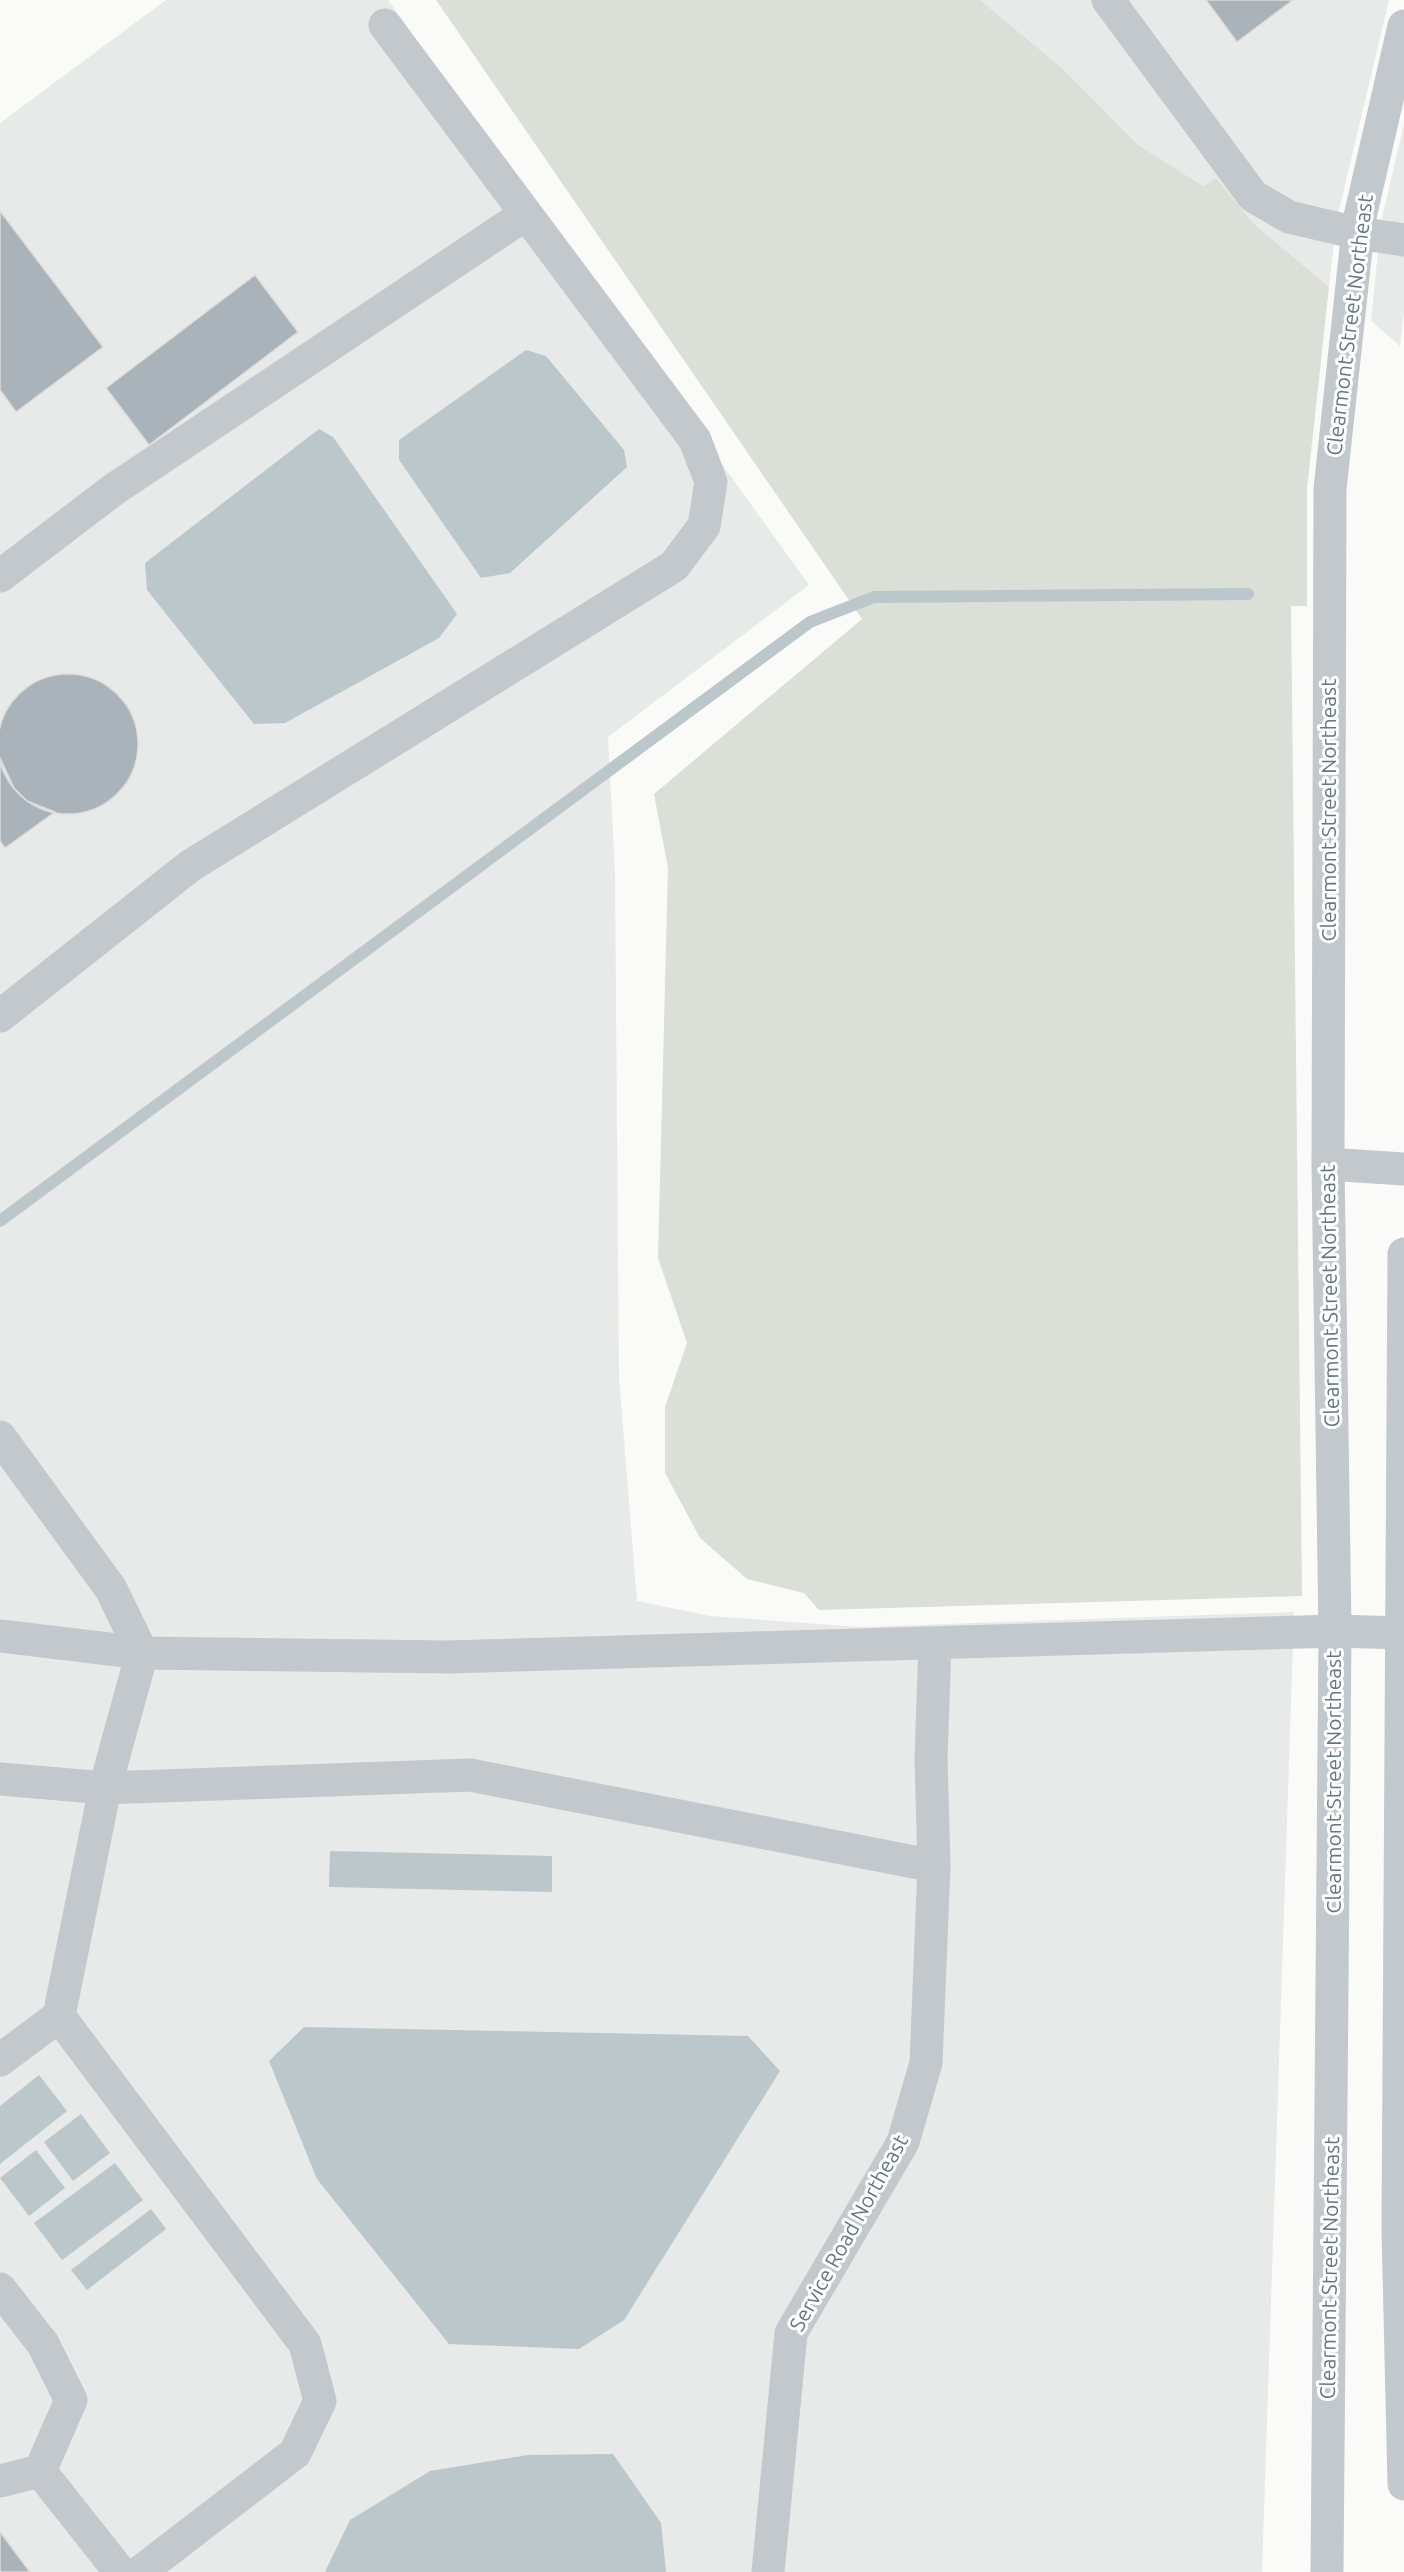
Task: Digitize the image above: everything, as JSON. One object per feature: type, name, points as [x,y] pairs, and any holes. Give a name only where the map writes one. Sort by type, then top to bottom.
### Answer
[{"type":"street","points":[[1108,0],[1253,196],[1289,217],[1357,233],[1404,240]]},
{"type":"street","points":[[0,1016],[190,866],[674,566],[704,526],[711,482],[695,440],[385,25]]},
{"type":"street","name":"Clearmont Street Northeast","points":[[1327,2572],[1335,1631],[1328,1164],[1330,489],[1357,233],[1404,26]]},
{"type":"street","points":[[0,576],[113,490],[526,214]]},
{"type":"street","points":[[1328,1164],[1404,1169]]},
{"type":"street","points":[[1404,1254],[1398,2229],[1403,2357],[1404,2484]]},
{"type":"street","points":[[0,1437],[111,1588],[142,1653],[105,1788],[59,2016],[0,2060]]},
{"type":"street","points":[[0,1636],[142,1653],[448,1657],[1335,1631],[1403,1633]]},
{"type":"street","name":"Service Road Northeast","points":[[768,2572],[791,2333],[903,2142],[926,2063],[934,1866],[931,1759],[935,1643]]},
{"type":"street","points":[[0,1779],[105,1788],[470,1775],[934,1866]]},
{"type":"street","points":[[59,2016],[305,2344],[320,2401],[295,2453],[140,2572]]},
{"type":"street","points":[[0,2289],[43,2344],[71,2400],[40,2471]]},
{"type":"street","points":[[0,2481],[40,2471]]},
{"type":"street","points":[[40,2471],[120,2572]]},
{"type":"shaded area","points":[[166,0],[388,0],[809,585],[608,737],[615,872],[619,1377],[637,1601],[711,1616],[859,1627],[1294,1612],[1262,2572],[0,2572],[0,123]]},
{"type":"shaded area","points":[[436,0],[980,0],[1062,68],[1138,145],[1203,186],[1216,178],[1253,223],[1329,287],[1307,489],[1307,606],[1291,606],[1302,1596],[819,1610],[804,1593],[747,1579],[700,1538],[665,1473],[665,1407],[687,1343],[658,1258],[668,868],[654,794],[862,619]]},
{"type":"shaded area","points":[[980,0],[1389,0],[1337,219],[1329,287],[1253,223],[1216,178],[1203,186],[1138,145],[1062,68]]},
{"type":"shaded area","points":[[1404,124],[1404,311],[1400,346],[1371,321],[1381,222]]},
{"type":"shaded area","points":[[526,350],[546,356],[624,450],[627,467],[510,573],[481,578],[399,460],[399,440]]},
{"type":"shaded area","points":[[319,429],[333,437],[457,614],[439,638],[285,723],[254,724],[147,590],[145,563]]},
{"type":"shaded area","points":[[330,1851],[552,1856],[552,1892],[329,1887]]},
{"type":"shaded area","points":[[304,2027],[748,2036],[780,2071],[624,2320],[579,2349],[449,2344],[317,2179],[269,2061]]},
{"type":"shaded area","points":[[39,2075],[67,2111],[0,2164],[0,2106]]},
{"type":"shaded area","points":[[81,2114],[110,2153],[73,2181],[44,2142]]},
{"type":"shaded area","points":[[36,2150],[65,2188],[29,2216],[0,2178]]},
{"type":"shaded area","points":[[115,2163],[143,2200],[62,2260],[34,2223]]},
{"type":"shaded area","points":[[151,2209],[166,2229],[87,2290],[71,2270]]},
{"type":"shaded area","points":[[613,2454],[661,2523],[666,2572],[325,2572],[350,2520],[430,2471],[528,2455]]},
{"type":"building","points":[[1206,0],[1293,0],[1237,42]]},
{"type":"building","points":[[0,211],[103,347],[16,412],[0,390]]},
{"type":"building","points":[[255,275],[298,332],[149,445],[106,388]]},
{"type":"building","points":[[68,674],[95,680],[107,686],[117,695],[126,705],[132,717],[138,744],[132,771],[126,783],[117,793],[107,802],[95,808],[68,814],[41,808],[29,802],[19,793],[10,783],[4,771],[-2,744],[4,717],[10,705],[19,695],[29,686],[41,680]]},
{"type":"building","points":[[0,758],[14,788],[27,801],[55,812],[5,848],[0,841]]},
{"type":"building","points":[[0,2532],[30,2572],[0,2572]]},
{"type":"waterway","points":[[0,1221],[810,622],[874,597],[1248,594]]}]
